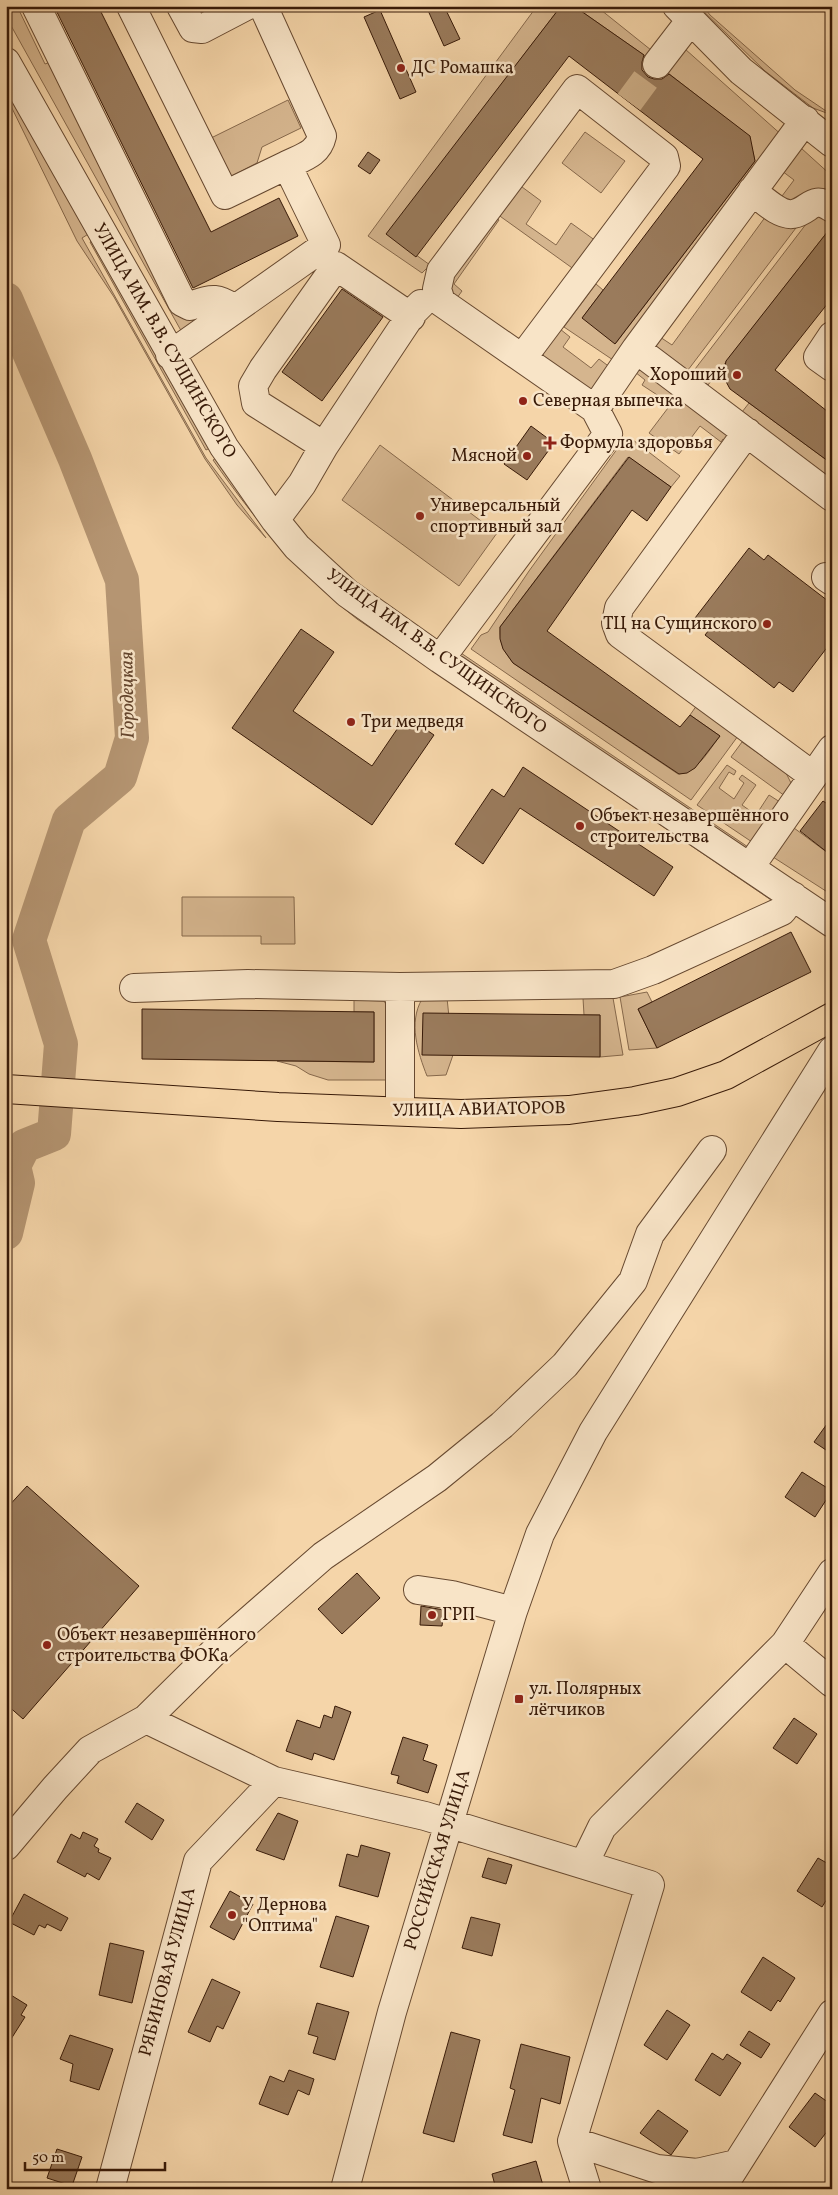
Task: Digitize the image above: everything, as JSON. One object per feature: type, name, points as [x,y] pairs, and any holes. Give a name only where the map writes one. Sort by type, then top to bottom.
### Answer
[{"type":"main road","name":"УЛИЦА АВИАТОРОВ","points":[[20,1090],[278,1107],[461,1114],[569,1110],[660,1096],[726,1075],[832,1017]]},
{"type":"street","points":[[36,6],[182,302],[190,306],[211,299],[222,301],[235,310]]},
{"type":"street","points":[[131,6],[225,196],[316,151],[320,146],[322,136],[263,6]]},
{"type":"street","points":[[181,6],[192,28],[202,29],[246,6]]},
{"type":"street","points":[[657,64],[683,14],[741,71],[805,120],[832,144]]},
{"type":"street","name":"УЛИЦА ИМ. В.В. СУЩИНСКОГО","points":[[6,62],[170,355],[224,447],[275,520],[297,547],[328,578],[440,659],[831,921]]},
{"type":"street","points":[[440,659],[608,434],[596,409],[441,302],[437,289],[441,270],[577,89],[623,111],[664,157],[666,166],[523,358]]},
{"type":"street","points":[[596,409],[636,349],[805,120]]},
{"type":"street","points":[[287,165],[326,245],[326,259],[253,386],[256,404],[263,410],[324,446]]},
{"type":"street","points":[[752,191],[781,212],[793,214],[814,202],[824,203],[832,208]]},
{"type":"street","points":[[170,355],[235,310],[326,259]]},
{"type":"street","points":[[326,259],[411,317]]},
{"type":"street","points":[[275,520],[302,484],[324,446],[411,317],[412,312],[437,289]]},
{"type":"street","points":[[832,336],[818,357],[832,367]]},
{"type":"street","points":[[636,349],[832,497]]},
{"type":"street","points":[[747,432],[619,608],[616,623],[620,634],[812,775]]},
{"type":"street","points":[[750,867],[812,775],[832,749]]},
{"type":"street","points":[[134,988],[248,984],[400,987],[614,984],[654,970],[782,911],[793,896]]},
{"type":"street","points":[[400,987],[400,1111]]},
{"type":"street","name":"РОССИЙСКАЯ УЛИЦА","points":[[345,2189],[392,2012],[448,1823],[513,1611],[540,1534],[593,1432],[832,1051]]},
{"type":"street","points":[[6,1846],[90,1750],[146,1719],[220,1646],[322,1556],[445,1472],[502,1425],[565,1365],[633,1281],[650,1234],[712,1150]]},
{"type":"street","points":[[584,1864],[602,1827],[785,1644],[832,1573]]},
{"type":"street","points":[[418,1590],[452,1595],[513,1611]]},
{"type":"street","points":[[785,1644],[832,1683]]},
{"type":"street","points":[[146,1719],[274,1781],[448,1823],[650,1884],[572,2141],[587,2189]]},
{"type":"street","name":"РЯБИНОВАЯ УЛИЦА","points":[[110,2189],[198,1861],[274,1781]]},
{"type":"street","points":[[721,2189],[832,2014]]},
{"type":"street","points":[[572,2141],[656,2169],[697,2173],[736,2164]]},
{"type":"shaded area","points":[[6,6],[17,6],[45,64],[53,61],[202,316],[184,336],[9,22]]},
{"type":"shaded area","points":[[537,6],[596,6],[656,54],[651,60],[581,11],[558,10],[387,234],[430,265],[422,273],[368,236]]},
{"type":"shaded area","points":[[698,6],[703,6],[710,15],[795,90],[832,115],[813,108],[765,71]]},
{"type":"shaded area","points":[[685,49],[784,137],[616,362],[564,327],[596,284],[603,290],[583,317],[616,343],[755,161],[749,136],[668,73]]},
{"type":"shaded area","points":[[6,84],[90,233],[82,238],[206,458],[266,538],[237,505],[205,459],[114,297],[77,241],[6,96]]},
{"type":"shaded area","points":[[288,100],[301,128],[262,147],[257,163],[228,178],[205,141]]},
{"type":"shaded area","points":[[585,132],[625,161],[601,193],[562,163]]},
{"type":"shaded area","points":[[801,148],[832,176],[832,200],[794,203],[779,200],[794,180],[782,171]]},
{"type":"shaded area","points":[[518,184],[541,201],[526,224],[556,245],[571,223],[596,241],[575,270],[497,214]]},
{"type":"shaded area","points":[[813,215],[825,218],[832,223],[832,234],[828,231],[708,385],[692,373]]},
{"type":"shaded area","points":[[766,216],[802,220],[688,370],[654,345],[660,337],[672,345]]},
{"type":"shaded area","points":[[495,217],[499,220],[454,284],[462,291],[454,302],[446,282]]},
{"type":"shaded area","points":[[94,239],[212,447],[206,450],[90,242]]},
{"type":"shaded area","points":[[560,329],[570,337],[563,347],[591,368],[599,359],[611,368],[594,390],[578,385],[580,381],[560,368],[557,372],[544,359],[543,353]]},
{"type":"shaded area","points":[[638,367],[728,424],[728,443],[723,439],[721,442],[700,426],[679,454],[649,433],[671,404],[642,385],[645,380],[635,372]]},
{"type":"shaded area","points":[[749,403],[832,464],[832,479],[742,412]]},
{"type":"shaded area","points":[[633,440],[680,476],[671,487],[628,457],[500,627],[500,638],[505,651],[513,663],[678,774],[697,765],[720,736],[690,715],[697,705],[738,736],[691,800],[471,649],[481,635],[488,632],[529,571],[620,445]]},
{"type":"shaded area","name":"Универсальный спортивный зал","points":[[380,445],[497,533],[459,586],[342,500]]},
{"type":"shaded area","points":[[218,457],[257,511],[773,894],[774,902],[357,619],[316,584],[279,545],[245,504],[213,460]]},
{"type":"shaded area","points":[[458,651],[748,847],[746,848],[459,656]]},
{"type":"shaded area","points":[[742,742],[786,773],[791,783],[785,796],[731,757]]},
{"type":"shaded area","points":[[727,765],[736,771],[734,775],[729,772],[719,788],[734,799],[744,783],[739,779],[742,775],[756,785],[742,805],[756,815],[769,795],[780,802],[752,842],[697,805]]},
{"type":"shaded area","points":[[794,828],[832,856],[832,895],[773,857]]},
{"type":"shaded area","points":[[182,897],[294,897],[295,944],[261,944],[261,936],[182,936]]},
{"type":"shaded area","points":[[647,992],[652,1002],[638,1009],[657,1048],[629,1050],[620,997]]},
{"type":"shaded area","points":[[447,998],[453,1055],[446,1075],[427,1076],[420,1058],[416,1038],[415,1028],[418,1008],[422,999]]},
{"type":"shaded area","points":[[583,998],[613,998],[623,1055],[600,1057],[600,1015],[584,1015]]},
{"type":"shaded area","points":[[354,1000],[384,1001],[388,1008],[392,1080],[328,1080],[309,1074],[296,1066],[277,1061],[374,1062],[374,1012],[354,1012]]},
{"type":"building","points":[[54,6],[98,6],[211,232],[279,198],[298,236],[193,288]]},
{"type":"building","points":[[426,6],[444,6],[460,39],[444,46]]},
{"type":"building","points":[[380,10],[416,92],[400,99],[364,17]]},
{"type":"building","points":[[558,10],[581,11],[644,55],[642,70],[648,77],[662,79],[669,74],[750,136],[755,161],[615,344],[582,318],[703,159],[569,56],[416,257],[386,234]]},
{"type":"building","points":[[368,152],[380,160],[370,174],[358,166]]},
{"type":"building","points":[[832,226],[832,298],[775,370],[832,415],[832,464],[730,389],[723,376],[726,361]]},
{"type":"building","points":[[342,289],[383,317],[322,401],[282,372]]},
{"type":"building","points":[[531,426],[554,443],[527,480],[504,464]]},
{"type":"building","points":[[629,457],[671,487],[647,521],[632,510],[547,631],[680,727],[690,715],[720,736],[695,768],[687,773],[679,774],[513,663],[503,649],[500,639],[500,627]]},
{"type":"building","name":"ТЦ на Сущинского","points":[[749,548],[764,560],[768,555],[832,604],[832,641],[793,692],[779,682],[774,688],[705,635],[709,630],[695,618]]},
{"type":"building","points":[[301,629],[334,652],[293,711],[372,766],[406,716],[434,735],[372,825],[232,728]]},
{"type":"building","name":"Объект незавершённого строительства","points":[[523,767],[673,867],[654,896],[520,808],[483,864],[455,844],[492,789],[504,797]]},
{"type":"building","points":[[823,801],[832,807],[832,856],[800,831]]},
{"type":"building","points":[[791,932],[811,972],[657,1048],[638,1009]]},
{"type":"building","points":[[142,1009],[374,1012],[374,1062],[142,1059]]},
{"type":"building","points":[[423,1013],[600,1015],[600,1057],[422,1055]]},
{"type":"building","points":[[832,1417],[832,1454],[814,1442]]},
{"type":"building","points":[[802,1472],[832,1491],[815,1517],[785,1497]]},
{"type":"building","name":"Объект незавершённого строительства ФОКа","points":[[27,1486],[139,1586],[23,1719],[6,1704],[6,1509]]},
{"type":"building","points":[[357,1573],[380,1598],[342,1634],[318,1609]]},
{"type":"building","name":"ГРП","points":[[421,1606],[444,1610],[442,1626],[420,1625]]},
{"type":"building","points":[[335,1706],[351,1712],[334,1760],[314,1753],[312,1760],[286,1751],[297,1720],[320,1728],[324,1715],[332,1718]]},
{"type":"building","points":[[794,1718],[817,1734],[797,1764],[773,1748]]},
{"type":"building","points":[[403,1737],[428,1745],[423,1760],[437,1765],[428,1793],[397,1783],[399,1776],[391,1774]]},
{"type":"building","points":[[137,1803],[164,1820],[152,1840],[125,1822]]},
{"type":"building","points":[[278,1813],[298,1821],[284,1860],[256,1850]]},
{"type":"building","points":[[83,1832],[98,1839],[94,1846],[99,1849],[98,1852],[111,1858],[99,1880],[87,1873],[85,1877],[57,1862],[71,1834],[80,1839]]},
{"type":"building","points":[[361,1845],[390,1853],[378,1897],[339,1886],[347,1854],[358,1857]]},
{"type":"building","points":[[488,1858],[512,1865],[506,1884],[482,1877]]},
{"type":"building","points":[[818,1858],[832,1866],[832,1891],[822,1907],[797,1891]]},
{"type":"building","name":"У Дернова \"Оптима\"","points":[[230,1891],[253,1904],[234,1940],[210,1927]]},
{"type":"building","points":[[24,1894],[68,1918],[61,1931],[47,1924],[45,1928],[39,1925],[34,1935],[9,1922]]},
{"type":"building","points":[[336,1916],[369,1926],[353,1977],[320,1967]]},
{"type":"building","points":[[471,1917],[500,1924],[492,1956],[462,1948]]},
{"type":"building","points":[[110,1943],[144,1951],[132,2003],[99,1995]]},
{"type":"building","points":[[763,1957],[795,1978],[780,2002],[778,2000],[771,2011],[741,1992]]},
{"type":"building","points":[[212,1979],[240,1992],[223,2029],[217,2026],[210,2042],[188,2032]]},
{"type":"building","points":[[6,1992],[27,2005],[21,2015],[25,2017],[6,2047]]},
{"type":"building","points":[[317,2003],[349,2012],[335,2060],[313,2053],[318,2037],[308,2034]]},
{"type":"building","points":[[667,2010],[690,2025],[667,2060],[644,2045]]},
{"type":"building","points":[[749,2031],[770,2044],[761,2058],[740,2045]]},
{"type":"building","points":[[451,2032],[480,2040],[454,2142],[423,2133]]},
{"type":"building","points":[[70,2035],[113,2049],[99,2090],[70,2081],[73,2064],[60,2059]]},
{"type":"building","points":[[521,2044],[570,2057],[560,2104],[541,2098],[532,2143],[503,2135],[515,2090],[510,2088]]},
{"type":"building","points":[[712,2053],[723,2060],[727,2054],[741,2063],[720,2096],[695,2080]]},
{"type":"building","points":[[289,2070],[314,2079],[309,2095],[298,2090],[288,2115],[259,2104],[270,2076],[284,2082]]},
{"type":"building","points":[[815,2093],[832,2105],[832,2125],[815,2147],[789,2127]]},
{"type":"building","points":[[658,2110],[688,2131],[671,2155],[640,2133]]},
{"type":"building","points":[[57,2149],[82,2157],[72,2186],[47,2178]]},
{"type":"building","points":[[536,2161],[544,2189],[496,2189],[492,2174]]},
{"type":"waterway","name":"Городецкая","points":[[6,299],[75,459],[122,580],[132,738],[120,777],[69,820],[29,940],[61,1044],[54,1134],[24,1146],[14,1166],[18,1183],[6,1233]]},
{"type":"tunnel","points":[[629,102],[657,64]]},
{"type":"place","name":"ДС Ромашка","points":[[401,68]]},
{"type":"place","name":"Хороший","points":[[737,375]]},
{"type":"place","name":"Северная выпечка","points":[[523,401]]},
{"type":"place","name":"Формула здоровья","points":[[550,443]]},
{"type":"place","name":"Мясной","points":[[527,456]]},
{"type":"place","name":"Универсальный спортивный зал","points":[[420,516]]},
{"type":"place","name":"ТЦ на Сущинского","points":[[767,624]]},
{"type":"place","name":"Три медведя","points":[[351,722]]},
{"type":"place","name":"Объект незавершённого строительства","points":[[580,826]]},
{"type":"place","name":"ГРП","points":[[432,1615]]},
{"type":"place","name":"Объект незавершённого строительства ФОКа","points":[[47,1645]]},
{"type":"place","name":"ул. Полярных лётчиков","points":[[519,1699]]},
{"type":"place","name":"У Дернова \"Оптима\"","points":[[232,1915]]}]
